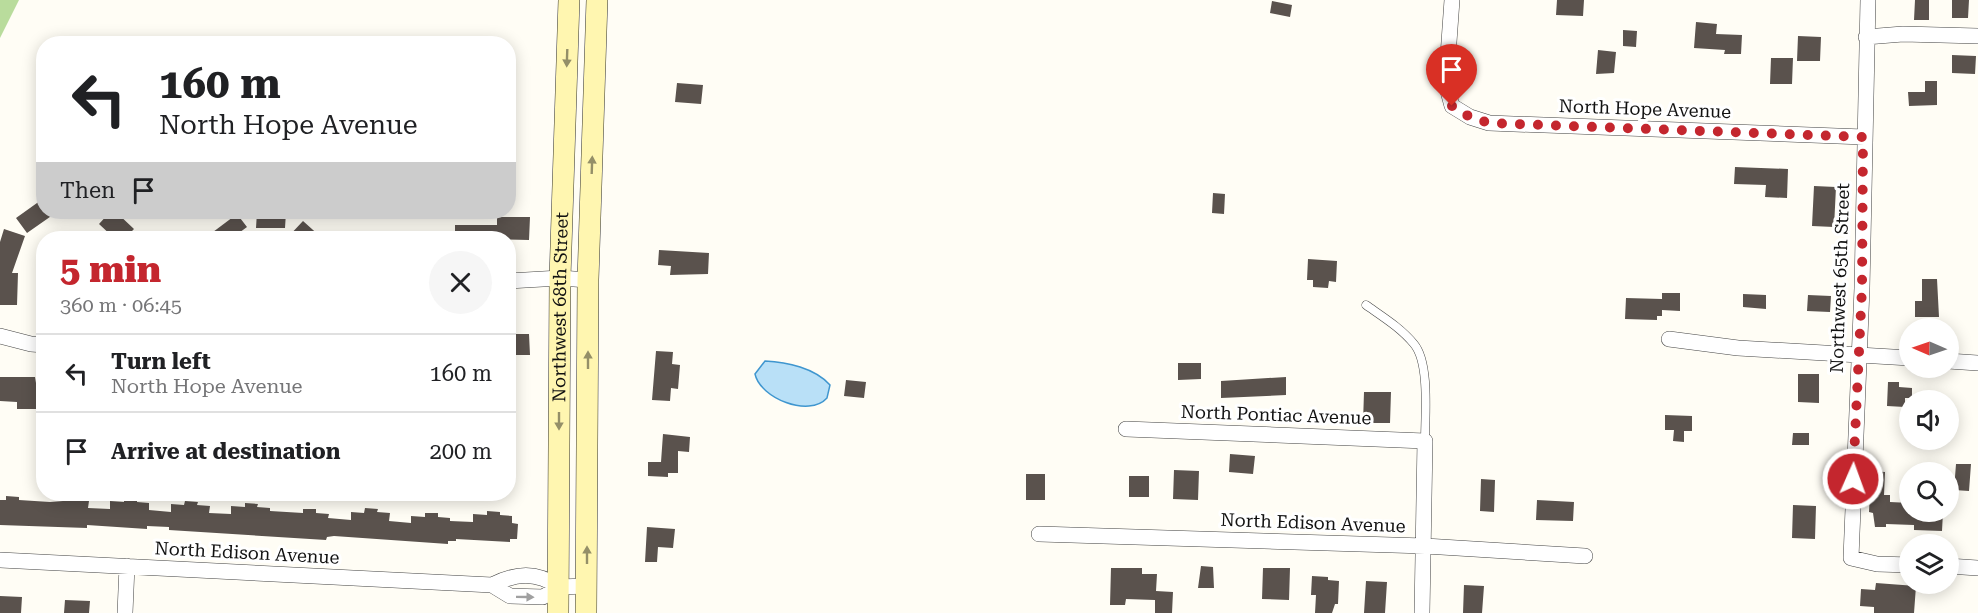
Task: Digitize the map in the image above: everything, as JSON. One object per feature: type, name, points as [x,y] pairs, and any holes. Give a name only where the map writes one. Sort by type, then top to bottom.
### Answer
[{"type":"main road","name":"Northwest 68th Street","points":[[558,613],[560,278],[569,0]]},
{"type":"main road","name":"Northwest 68th Street","points":[[586,613],[588,280],[597,0]]},
{"type":"street","name":"North Hope Avenue","points":[[1452,0],[1446,84],[1452,106],[1470,117],[1489,123],[1863,137]]},
{"type":"street","name":"Northwest 65th Street","points":[[1868,0],[1863,137],[1862,288],[1857,355],[1851,558],[1877,564],[1899,565]]},
{"type":"street","points":[[1866,37],[1903,34],[1978,36]]},
{"type":"street","points":[[516,281],[560,278],[588,280]]},
{"type":"street","points":[[0,336],[36,345]]},
{"type":"street","points":[[1669,339],[1738,348],[1899,357]]},
{"type":"street","points":[[1959,362],[1978,363]]},
{"type":"street","name":"North Pontiac Avenue","points":[[1126,429],[1425,441]]},
{"type":"street","points":[[1422,613],[1425,546],[1425,441]]},
{"type":"street","name":"North Edison Avenue","points":[[1039,534],[1425,546],[1585,556]]},
{"type":"street","name":"North Edison Avenue","points":[[0,560],[492,585],[511,576],[544,577],[559,587],[587,586]]},
{"type":"street","points":[[124,613],[127,566]]},
{"type":"street","points":[[1959,566],[1978,567]]},
{"type":"lane","points":[[1366,306],[1392,323],[1416,345],[1422,360],[1425,441]]},
{"type":"green space","points":[[0,0],[19,0],[0,38]]},
{"type":"water","points":[[765,361],[791,365],[817,374],[830,385],[827,398],[819,404],[798,406],[775,397],[759,383],[755,374]]},
{"type":"building","points":[[1557,0],[1584,0],[1583,16],[1556,15]]},
{"type":"building","points":[[1915,0],[1929,0],[1929,20],[1914,20]]},
{"type":"building","points":[[1952,0],[1969,0],[1968,18],[1952,18]]},
{"type":"building","points":[[1272,1],[1292,5],[1290,17],[1270,13]]},
{"type":"building","points":[[1696,22],[1717,24],[1716,34],[1742,35],[1741,54],[1724,54],[1725,50],[1694,48]]},
{"type":"building","points":[[1623,30],[1637,31],[1636,47],[1623,46]]},
{"type":"building","points":[[1798,36],[1821,37],[1820,61],[1797,61]]},
{"type":"building","points":[[1598,50],[1616,52],[1614,73],[1596,74]]},
{"type":"building","points":[[1952,55],[1976,56],[1975,74],[1952,73]]},
{"type":"building","points":[[1771,58],[1793,58],[1792,84],[1770,84]]},
{"type":"building","points":[[1925,81],[1937,81],[1937,105],[1909,106],[1908,92],[1925,92]]},
{"type":"building","points":[[677,83],[703,85],[701,104],[675,102]]},
{"type":"building","points":[[1735,167],[1788,169],[1787,198],[1765,197],[1766,185],[1734,184]]},
{"type":"building","points":[[1814,186],[1836,187],[1834,227],[1812,226]]},
{"type":"building","points":[[1213,193],[1225,194],[1224,214],[1212,213]]},
{"type":"building","points":[[36,204],[36,219],[47,219],[27,233],[16,218]]},
{"type":"building","points":[[530,217],[529,240],[516,240],[516,231],[455,231],[455,225],[497,225],[497,219]]},
{"type":"building","points":[[104,219],[123,219],[134,229],[132,231],[106,231],[99,224]]},
{"type":"building","points":[[230,219],[241,219],[247,227],[242,231],[214,231]]},
{"type":"building","points":[[257,219],[286,219],[285,228],[256,228]]},
{"type":"building","points":[[303,221],[314,231],[294,231]]},
{"type":"building","points":[[4,229],[25,236],[12,273],[18,273],[17,305],[0,305],[0,242]]},
{"type":"building","points":[[659,250],[709,253],[708,274],[670,275],[671,266],[658,265]]},
{"type":"building","points":[[1308,259],[1337,261],[1336,282],[1329,281],[1328,288],[1313,287],[1313,280],[1307,280]]},
{"type":"building","points":[[1922,279],[1937,279],[1939,317],[1915,317],[1915,301],[1922,301]]},
{"type":"building","points":[[1662,293],[1680,293],[1680,311],[1662,310],[1662,316],[1657,316],[1657,320],[1625,319],[1626,298],[1662,299]]},
{"type":"building","points":[[1743,294],[1766,295],[1766,309],[1743,307]]},
{"type":"building","points":[[1808,295],[1831,296],[1830,312],[1807,311]]},
{"type":"building","points":[[516,334],[529,334],[530,355],[516,355]]},
{"type":"building","points":[[656,351],[673,352],[672,364],[680,365],[678,389],[671,388],[670,401],[652,400]]},
{"type":"building","points":[[1178,363],[1201,363],[1201,379],[1178,380]]},
{"type":"building","points":[[1798,374],[1819,374],[1819,403],[1798,402]]},
{"type":"building","points":[[0,377],[35,377],[36,409],[17,409],[17,402],[0,401]]},
{"type":"building","points":[[1286,377],[1286,395],[1221,398],[1221,381]]},
{"type":"building","points":[[846,380],[866,382],[864,398],[844,396]]},
{"type":"building","points":[[1888,382],[1899,382],[1899,387],[1912,388],[1912,390],[1899,390],[1899,407],[1887,406]]},
{"type":"building","points":[[1364,392],[1391,392],[1390,423],[1363,423]]},
{"type":"building","points":[[1665,415],[1692,416],[1692,431],[1684,431],[1684,442],[1673,441],[1674,430],[1665,430]]},
{"type":"building","points":[[1793,433],[1809,433],[1809,445],[1792,445]]},
{"type":"building","points":[[663,434],[690,437],[689,452],[678,451],[678,473],[668,473],[668,477],[648,476],[648,462],[661,462]]},
{"type":"building","points":[[1230,454],[1255,456],[1253,474],[1229,472]]},
{"type":"building","points":[[1959,464],[1971,464],[1969,491],[1959,490]]},
{"type":"building","points":[[1174,470],[1199,471],[1198,500],[1173,499]]},
{"type":"building","points":[[1871,471],[1885,472],[1884,495],[1890,495],[1890,502],[1899,502],[1899,522],[1942,522],[1942,531],[1914,530],[1914,525],[1886,524],[1886,527],[1875,527],[1873,513],[1869,512]]},
{"type":"building","points":[[1026,474],[1045,474],[1045,500],[1026,500]]},
{"type":"building","points":[[1129,476],[1149,476],[1149,497],[1129,497]]},
{"type":"building","points":[[1481,479],[1495,480],[1494,512],[1480,511]]},
{"type":"building","points":[[6,496],[19,497],[19,500],[50,502],[89,501],[88,508],[110,509],[110,501],[137,501],[149,503],[149,510],[171,512],[171,504],[184,505],[185,501],[210,506],[209,513],[231,514],[231,506],[245,507],[245,503],[258,504],[257,507],[270,508],[270,511],[303,513],[303,509],[316,509],[316,513],[329,514],[328,518],[351,520],[351,512],[364,513],[365,508],[390,513],[389,521],[411,523],[411,516],[425,517],[425,513],[438,513],[438,517],[450,518],[450,521],[473,522],[473,514],[487,515],[487,511],[512,516],[512,523],[518,524],[517,539],[510,539],[510,542],[456,539],[456,541],[448,541],[448,544],[334,536],[327,537],[326,540],[169,530],[169,527],[147,526],[147,529],[87,525],[87,528],[0,525],[0,500],[6,500]]},
{"type":"building","points":[[1537,500],[1574,502],[1573,521],[1536,520]]},
{"type":"building","points":[[1793,505],[1816,506],[1815,539],[1792,538]]},
{"type":"building","points":[[647,527],[675,529],[673,548],[658,547],[657,562],[645,562]]},
{"type":"building","points":[[1201,566],[1213,567],[1214,588],[1198,588]]},
{"type":"building","points":[[1111,568],[1142,568],[1142,574],[1157,574],[1156,591],[1173,592],[1172,613],[1155,613],[1155,600],[1126,599],[1125,605],[1110,605]]},
{"type":"building","points":[[1263,568],[1290,568],[1289,600],[1262,599]]},
{"type":"building","points":[[1312,576],[1328,577],[1328,580],[1339,581],[1338,604],[1335,604],[1332,613],[1315,613],[1316,595],[1311,595]]},
{"type":"building","points":[[1366,581],[1387,582],[1385,613],[1364,613]]},
{"type":"building","points":[[1876,583],[1899,585],[1899,594],[1915,594],[1914,613],[1874,613],[1874,607],[1860,606],[1861,589],[1875,590]]},
{"type":"building","points":[[1464,585],[1484,586],[1482,613],[1463,613]]},
{"type":"building","points":[[0,596],[22,597],[21,613],[0,613]]},
{"type":"building","points":[[65,600],[90,601],[89,613],[64,613]]},
{"type":"route","points":[[1452,106],[1470,117],[1489,123],[1863,137],[1862,288],[1857,355],[1853,479]]}]
